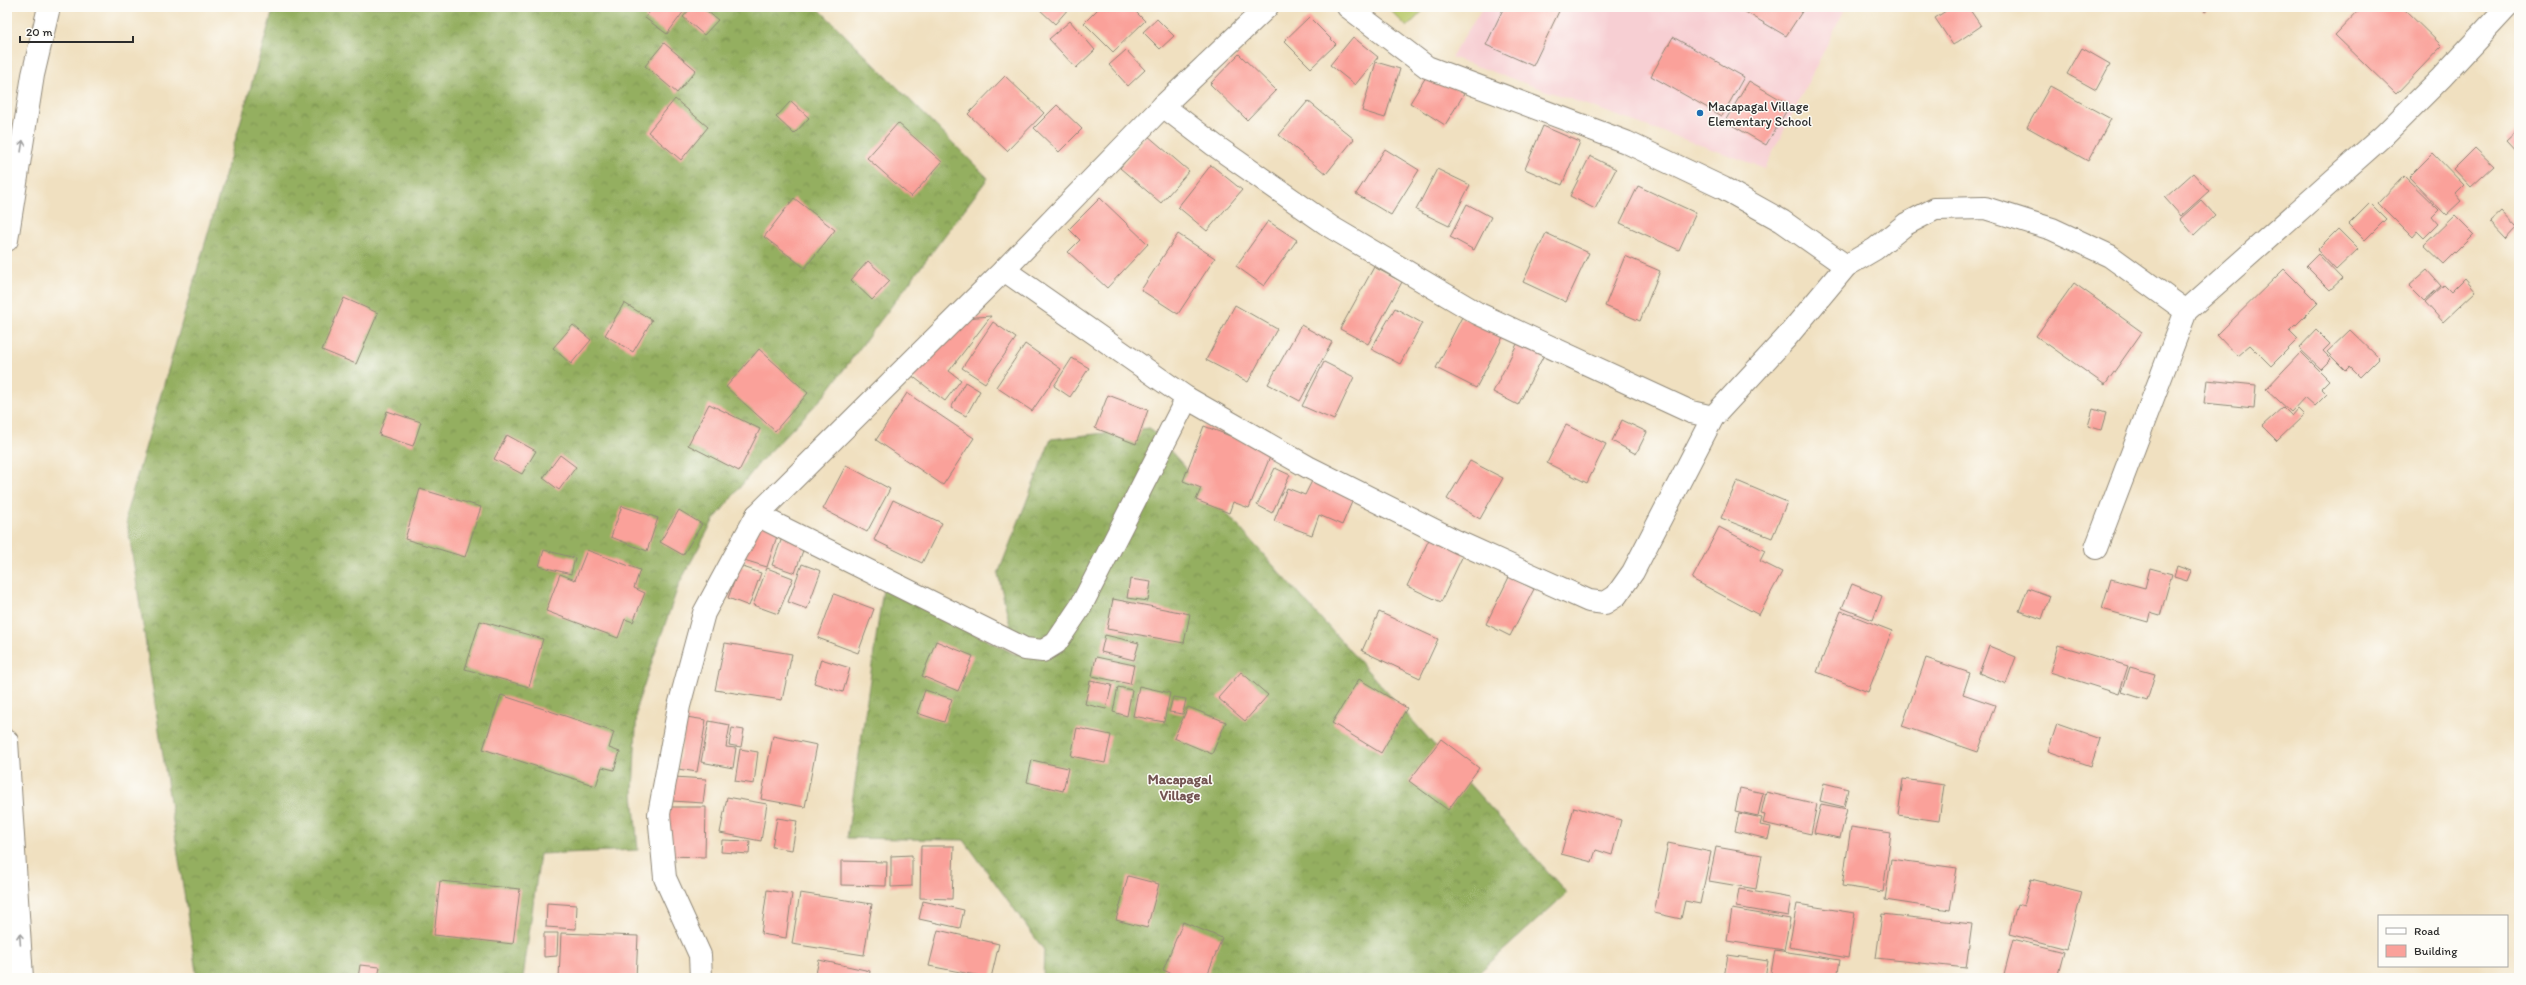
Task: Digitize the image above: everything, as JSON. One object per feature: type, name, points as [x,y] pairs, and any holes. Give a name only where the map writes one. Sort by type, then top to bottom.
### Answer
[{"type":"street","points":[[7,240],[33,75],[49,7]]},
{"type":"street","points":[[701,978],[700,954],[665,878],[659,814],[679,706],[704,613],[757,515],[1004,270],[1164,106],[1268,7]]},
{"type":"street","points":[[1348,7],[1427,67],[1626,142],[1723,188],[1782,221],[1846,266]]},
{"type":"street","points":[[2096,548],[2186,311],[2384,135],[2441,78],[2507,7]]},
{"type":"street","points":[[1164,106],[1214,145],[1331,227],[1477,313],[1691,412],[1713,417]]},
{"type":"street","points":[[1004,270],[1187,398],[1308,467],[1456,541],[1589,601],[1605,603],[1616,596],[1632,572],[1713,417],[1786,338],[1846,266],[1875,249],[1906,224],[1935,210],[1985,208],[2052,229],[2110,256],[2186,311]]},
{"type":"street","points":[[757,515],[1025,649],[1044,651],[1056,643],[1081,606],[1187,398]]},
{"type":"street","points":[[7,741],[22,978]]},
{"type":"shaded area","name":"Macapagal Village Elementary School","points":[[1483,7],[1846,7],[1765,168],[1451,57]]},
{"type":"green space","points":[[274,7],[817,7],[988,178],[823,397],[760,462],[713,521],[679,584],[637,705],[633,794],[638,850],[540,854],[523,978],[197,978],[126,514]]},
{"type":"green space","points":[[1387,7],[1427,7],[1407,27]]},
{"type":"green space","points":[[1150,428],[1567,893],[1473,978],[1043,978],[1044,950],[964,840],[847,838],[883,589],[1017,655],[998,574],[1051,439]]},
{"type":"building","points":[[653,7],[687,7],[667,34],[645,18]]},
{"type":"building","points":[[692,7],[702,7],[718,20],[704,35],[683,17]]},
{"type":"building","points":[[1037,7],[1070,7],[1055,24]]},
{"type":"building","points":[[1100,7],[1131,7],[1145,21],[1113,52],[1084,23]]},
{"type":"building","points":[[1504,7],[1561,7],[1533,66],[1486,45]]},
{"type":"building","points":[[1737,7],[1805,7],[1786,36]]},
{"type":"building","points":[[1952,7],[1968,7],[1981,26],[1953,45],[1935,18]]},
{"type":"building","points":[[2201,7],[2212,7],[2205,12]]},
{"type":"building","points":[[2362,7],[2402,7],[2442,46],[2396,94],[2335,35]]},
{"type":"building","points":[[1309,17],[1336,44],[1311,68],[1284,41]]},
{"type":"building","points":[[1157,19],[1174,36],[1160,49],[1143,32]]},
{"type":"building","points":[[1070,21],[1095,50],[1076,68],[1049,39]]},
{"type":"building","points":[[1353,37],[1378,57],[1355,85],[1330,65]]},
{"type":"building","points":[[1673,37],[1744,77],[1722,116],[1651,76]]},
{"type":"building","points":[[664,43],[696,70],[677,93],[645,66]]},
{"type":"building","points":[[2082,48],[2110,64],[2096,90],[2067,74]]},
{"type":"building","points":[[1126,50],[1145,70],[1128,86],[1109,65]]},
{"type":"building","points":[[1239,54],[1276,90],[1247,120],[1210,84]]},
{"type":"building","points":[[1376,62],[1400,69],[1385,118],[1362,111]]},
{"type":"building","points":[[1429,72],[1464,94],[1445,125],[1410,103]]},
{"type":"building","points":[[1005,76],[1044,113],[1007,151],[968,114]]},
{"type":"building","points":[[1749,81],[1790,105],[1766,145],[1725,121]]},
{"type":"building","points":[[2050,86],[2111,119],[2088,161],[2027,127]]},
{"type":"building","points":[[675,99],[708,127],[681,160],[648,132]]},
{"type":"building","points":[[791,101],[809,118],[794,134],[776,117]]},
{"type":"building","points":[[1308,101],[1354,139],[1326,174],[1279,135]]},
{"type":"building","points":[[1057,105],[1082,129],[1059,152],[1034,128]]},
{"type":"building","points":[[898,123],[942,162],[911,197],[867,158]]},
{"type":"building","points":[[1543,126],[1580,142],[1562,185],[1525,169]]},
{"type":"building","points":[[2519,129],[2519,155],[2506,141]]},
{"type":"building","points":[[1147,135],[1189,171],[1161,203],[1120,168]]},
{"type":"building","points":[[2475,148],[2494,166],[2471,187],[2454,169]]},
{"type":"building","points":[[1385,149],[1419,170],[1391,215],[1356,194]]},
{"type":"building","points":[[2433,153],[2464,185],[2455,194],[2461,201],[2446,215],[2409,177]]},
{"type":"building","points":[[1590,156],[1616,169],[1595,209],[1570,196]]},
{"type":"building","points":[[1211,165],[1242,190],[1207,231],[1178,207]]},
{"type":"building","points":[[1437,169],[1470,185],[1449,226],[1416,210]]},
{"type":"building","points":[[2193,173],[2209,191],[2181,216],[2165,198]]},
{"type":"building","points":[[2404,176],[2439,210],[2432,217],[2438,224],[2424,238],[2417,231],[2412,237],[2378,203]]},
{"type":"building","points":[[1638,186],[1696,213],[1679,250],[1620,223]]},
{"type":"building","points":[[794,198],[835,230],[805,268],[764,237]]},
{"type":"building","points":[[1100,198],[1148,244],[1107,288],[1068,252],[1080,240],[1069,229]]},
{"type":"building","points":[[2201,200],[2215,215],[2194,235],[2180,219]]},
{"type":"building","points":[[2370,203],[2386,219],[2365,240],[2349,224]]},
{"type":"building","points":[[1467,204],[1491,217],[1474,250],[1450,237]]},
{"type":"building","points":[[2502,211],[2517,227],[2506,239],[2490,222]]},
{"type":"building","points":[[2455,215],[2474,234],[2444,264],[2424,245]]},
{"type":"building","points":[[1268,221],[1297,240],[1264,286],[1236,266]]},
{"type":"building","points":[[2338,229],[2358,249],[2336,270],[2317,250]]},
{"type":"building","points":[[1546,233],[1589,253],[1566,302],[1523,282]]},
{"type":"building","points":[[1178,234],[1215,258],[1178,314],[1141,290]]},
{"type":"building","points":[[2318,254],[2342,279],[2330,290],[2306,266]]},
{"type":"building","points":[[1625,256],[1660,271],[1640,321],[1605,306]]},
{"type":"building","points":[[868,261],[890,281],[872,300],[851,280]]},
{"type":"building","points":[[1374,267],[1402,282],[1368,344],[1340,329]]},
{"type":"building","points":[[2284,269],[2318,303],[2290,331],[2298,339],[2271,366],[2250,345],[2237,356],[2217,335]]},
{"type":"building","points":[[2427,270],[2441,286],[2424,301],[2409,286]]},
{"type":"building","points":[[2465,278],[2476,291],[2443,322],[2425,302],[2444,285],[2451,292]]},
{"type":"building","points":[[2074,283],[2142,332],[2105,385],[2036,336]]},
{"type":"building","points":[[344,298],[378,313],[356,364],[322,350]]},
{"type":"building","points":[[624,303],[652,320],[633,352],[605,335]]},
{"type":"building","points":[[1235,305],[1277,329],[1248,382],[1206,360]]},
{"type":"building","points":[[1395,308],[1422,323],[1400,364],[1371,349]]},
{"type":"building","points":[[991,316],[949,371],[961,380],[945,401],[907,372],[963,318]]},
{"type":"building","points":[[1462,317],[1503,337],[1476,388],[1436,368]]},
{"type":"building","points":[[993,322],[1016,338],[985,383],[962,368]]},
{"type":"building","points":[[573,325],[591,340],[571,364],[553,348]]},
{"type":"building","points":[[1301,325],[1332,342],[1300,401],[1268,384]]},
{"type":"building","points":[[2316,330],[2330,344],[2323,351],[2331,359],[2321,369],[2299,348]]},
{"type":"building","points":[[2350,330],[2379,358],[2360,377],[2350,367],[2346,371],[2327,352]]},
{"type":"building","points":[[1519,340],[1545,353],[1518,405],[1493,392]]},
{"type":"building","points":[[1025,344],[1061,369],[1032,411],[996,387]]},
{"type":"building","points":[[759,349],[808,393],[775,431],[726,387]]},
{"type":"building","points":[[2301,352],[2329,380],[2321,388],[2327,394],[2315,406],[2305,397],[2291,412],[2266,389]]},
{"type":"building","points":[[1072,358],[1089,368],[1070,397],[1054,386]]},
{"type":"building","points":[[1324,362],[1354,377],[1334,420],[1302,406]]},
{"type":"building","points":[[2207,380],[2256,385],[2254,408],[2204,403]]},
{"type":"building","points":[[965,382],[980,391],[966,416],[951,408]]},
{"type":"building","points":[[907,393],[974,438],[943,485],[876,440]]},
{"type":"building","points":[[1108,395],[1148,410],[1136,444],[1095,428]]},
{"type":"building","points":[[709,404],[760,429],[739,471],[688,445]]},
{"type":"building","points":[[2283,407],[2292,416],[2298,409],[2304,415],[2277,441],[2262,426]]},
{"type":"building","points":[[2093,409],[2106,413],[2101,430],[2088,426]]},
{"type":"building","points":[[387,411],[421,422],[413,446],[379,435]]},
{"type":"building","points":[[1622,420],[1647,432],[1636,454],[1612,441]]},
{"type":"building","points":[[1566,425],[1606,444],[1587,483],[1547,463]]},
{"type":"building","points":[[1204,426],[1272,452],[1249,508],[1233,502],[1229,513],[1196,500],[1201,488],[1183,481]]},
{"type":"building","points":[[507,435],[536,451],[522,474],[494,459]]},
{"type":"building","points":[[560,455],[576,467],[559,490],[543,478]]},
{"type":"building","points":[[1470,461],[1503,478],[1480,519],[1447,499]]},
{"type":"building","points":[[846,465],[890,489],[867,532],[823,509]]},
{"type":"building","points":[[1275,468],[1290,475],[1272,513],[1257,505]]},
{"type":"building","points":[[1314,477],[1355,495],[1342,525],[1319,515],[1312,535],[1274,521],[1287,488],[1305,495]]},
{"type":"building","points":[[1737,481],[1787,502],[1772,538],[1721,518]]},
{"type":"building","points":[[420,489],[481,507],[465,557],[405,539]]},
{"type":"building","points":[[893,500],[942,523],[922,563],[874,540]]},
{"type":"building","points":[[622,506],[658,518],[647,551],[611,537]]},
{"type":"building","points":[[679,510],[702,524],[683,555],[660,542]]},
{"type":"building","points":[[756,522],[779,530],[767,567],[744,560]]},
{"type":"building","points":[[1719,527],[1765,551],[1760,561],[1782,572],[1759,615],[1692,579]]},
{"type":"building","points":[[1432,533],[1466,549],[1441,602],[1407,586]]},
{"type":"building","points":[[783,535],[806,542],[795,573],[772,565]]},
{"type":"building","points":[[544,550],[575,558],[571,574],[539,566]]},
{"type":"building","points":[[587,550],[640,570],[634,588],[645,593],[633,622],[625,619],[618,638],[546,611],[560,574],[575,580]]},
{"type":"building","points":[[802,564],[821,571],[807,609],[788,602]]},
{"type":"building","points":[[740,566],[761,573],[749,606],[728,598]]},
{"type":"building","points":[[2177,566],[2191,571],[2187,581],[2174,577]]},
{"type":"building","points":[[767,568],[793,578],[778,614],[753,605]]},
{"type":"building","points":[[2150,568],[2172,574],[2160,616],[2150,613],[2148,622],[2102,609],[2111,579],[2145,588]]},
{"type":"building","points":[[1509,577],[1534,589],[1510,636],[1486,624]]},
{"type":"building","points":[[1130,579],[1151,582],[1148,601],[1127,598]]},
{"type":"building","points":[[1852,584],[1882,596],[1873,620],[1842,608]]},
{"type":"building","points":[[2028,588],[2050,596],[2042,619],[2019,611]]},
{"type":"building","points":[[834,594],[874,609],[858,653],[818,638]]},
{"type":"building","points":[[1113,599],[1190,614],[1184,643],[1107,629]]},
{"type":"building","points":[[1841,611],[1892,631],[1868,692],[1817,672]]},
{"type":"building","points":[[1379,612],[1438,639],[1420,678],[1362,651]]},
{"type":"building","points":[[480,621],[543,639],[529,687],[465,669]]},
{"type":"building","points":[[1105,635],[1139,643],[1134,660],[1101,652]]},
{"type":"building","points":[[936,641],[973,656],[958,691],[922,676]]},
{"type":"building","points":[[725,643],[792,654],[782,700],[715,690]]},
{"type":"building","points":[[2058,645],[2128,666],[2119,694],[2050,672]]},
{"type":"building","points":[[1989,646],[2016,657],[2006,684],[1979,673]]},
{"type":"building","points":[[1096,657],[1134,665],[1130,684],[1092,676]]},
{"type":"building","points":[[1926,658],[1970,673],[1963,694],[1995,705],[1978,752],[1902,726]]},
{"type":"building","points":[[821,659],[850,668],[843,692],[814,683]]},
{"type":"building","points":[[2130,667],[2155,674],[2147,700],[2122,692]]},
{"type":"building","points":[[1241,672],[1268,695],[1245,721],[1218,698]]},
{"type":"building","points":[[1359,679],[1407,708],[1381,753],[1332,723]]},
{"type":"building","points":[[1090,681],[1112,685],[1106,709],[1085,704]]},
{"type":"building","points":[[1139,686],[1170,693],[1164,722],[1133,716]]},
{"type":"building","points":[[1118,687],[1132,690],[1127,716],[1113,712]]},
{"type":"building","points":[[925,690],[952,699],[944,722],[917,713]]},
{"type":"building","points":[[501,695],[614,732],[609,748],[620,752],[614,770],[602,767],[596,786],[483,749]]},
{"type":"building","points":[[1173,697],[1186,699],[1183,714],[1169,712]]},
{"type":"building","points":[[1188,707],[1226,722],[1212,754],[1174,738]]},
{"type":"building","points":[[686,717],[706,720],[697,772],[678,769]]},
{"type":"building","points":[[709,721],[730,725],[726,747],[736,748],[733,768],[701,762]]},
{"type":"building","points":[[2057,724],[2100,739],[2091,766],[2048,751]]},
{"type":"building","points":[[732,728],[744,730],[741,747],[729,745]]},
{"type":"building","points":[[1077,728],[1111,735],[1105,763],[1071,756]]},
{"type":"building","points":[[773,736],[817,745],[805,807],[761,799]]},
{"type":"building","points":[[1441,739],[1479,768],[1448,810],[1409,781]]},
{"type":"building","points":[[740,749],[758,752],[754,784],[735,781]]},
{"type":"building","points":[[1032,760],[1068,768],[1063,791],[1027,782]]},
{"type":"building","points":[[674,777],[706,779],[703,803],[672,801]]},
{"type":"building","points":[[1903,779],[1944,785],[1939,821],[1898,815]]},
{"type":"building","points":[[1824,783],[1848,789],[1844,807],[1820,801]]},
{"type":"building","points":[[1740,788],[1763,793],[1758,816],[1735,811]]},
{"type":"building","points":[[1766,792],[1817,804],[1811,834],[1763,823],[1765,815],[1761,814]]},
{"type":"building","points":[[727,797],[767,804],[761,841],[720,833]]},
{"type":"building","points":[[1821,804],[1847,809],[1840,838],[1814,833]]},
{"type":"building","points":[[668,807],[706,807],[705,857],[667,856]]},
{"type":"building","points":[[1574,807],[1621,820],[1612,855],[1596,850],[1592,862],[1561,854]]},
{"type":"building","points":[[1739,813],[1762,818],[1760,825],[1771,827],[1768,839],[1735,831]]},
{"type":"building","points":[[777,818],[797,821],[792,850],[772,847]]},
{"type":"building","points":[[1851,827],[1891,833],[1883,892],[1842,886]]},
{"type":"building","points":[[722,840],[750,841],[749,854],[721,852]]},
{"type":"building","points":[[1668,843],[1711,852],[1700,904],[1685,901],[1681,919],[1654,913]]},
{"type":"building","points":[[921,846],[954,846],[952,899],[920,898]]},
{"type":"building","points":[[1716,847],[1762,855],[1756,889],[1709,881]]},
{"type":"building","points":[[912,855],[912,886],[891,887],[891,856]]},
{"type":"building","points":[[1891,859],[1957,868],[1950,910],[1885,900]]},
{"type":"building","points":[[841,861],[887,862],[886,886],[841,885]]},
{"type":"building","points":[[1128,876],[1159,884],[1147,928],[1116,920]]},
{"type":"building","points":[[2031,879],[2082,892],[2067,949],[2009,934],[2017,904],[2024,906]]},
{"type":"building","points":[[440,881],[520,889],[513,944],[434,935]]},
{"type":"building","points":[[1739,889],[1791,898],[1788,916],[1736,907]]},
{"type":"building","points":[[767,890],[792,894],[786,938],[761,934]]},
{"type":"building","points":[[800,893],[872,904],[864,955],[792,944]]},
{"type":"building","points":[[923,901],[964,910],[960,928],[919,919]]},
{"type":"building","points":[[547,903],[577,905],[576,929],[546,927]]},
{"type":"building","points":[[1797,904],[1855,913],[1848,958],[1789,947]]},
{"type":"building","points":[[1732,909],[1790,919],[1784,950],[1727,941]]},
{"type":"building","points":[[1882,914],[1972,924],[1966,968],[1876,958]]},
{"type":"building","points":[[1183,922],[1222,938],[1206,978],[1182,978],[1163,970]]},
{"type":"building","points":[[938,930],[999,944],[991,978],[929,966]]},
{"type":"building","points":[[544,933],[558,933],[557,956],[544,957]]},
{"type":"building","points":[[561,933],[638,936],[636,978],[559,978]]},
{"type":"building","points":[[2013,939],[2064,952],[2057,978],[2003,978]]},
{"type":"building","points":[[1775,950],[1840,960],[1837,978],[1770,978]]},
{"type":"building","points":[[1728,955],[1768,961],[1765,978],[1713,978],[1713,976],[1724,977]]},
{"type":"building","points":[[819,960],[870,971],[869,978],[815,978]]},
{"type":"building","points":[[360,965],[380,967],[378,978],[358,978]]},
{"type":"place","name":"Macapagal Village Elementary School","points":[[1700,113]]},
{"type":"district","name":"Macapagal Village","points":[[1180,788]]}]
